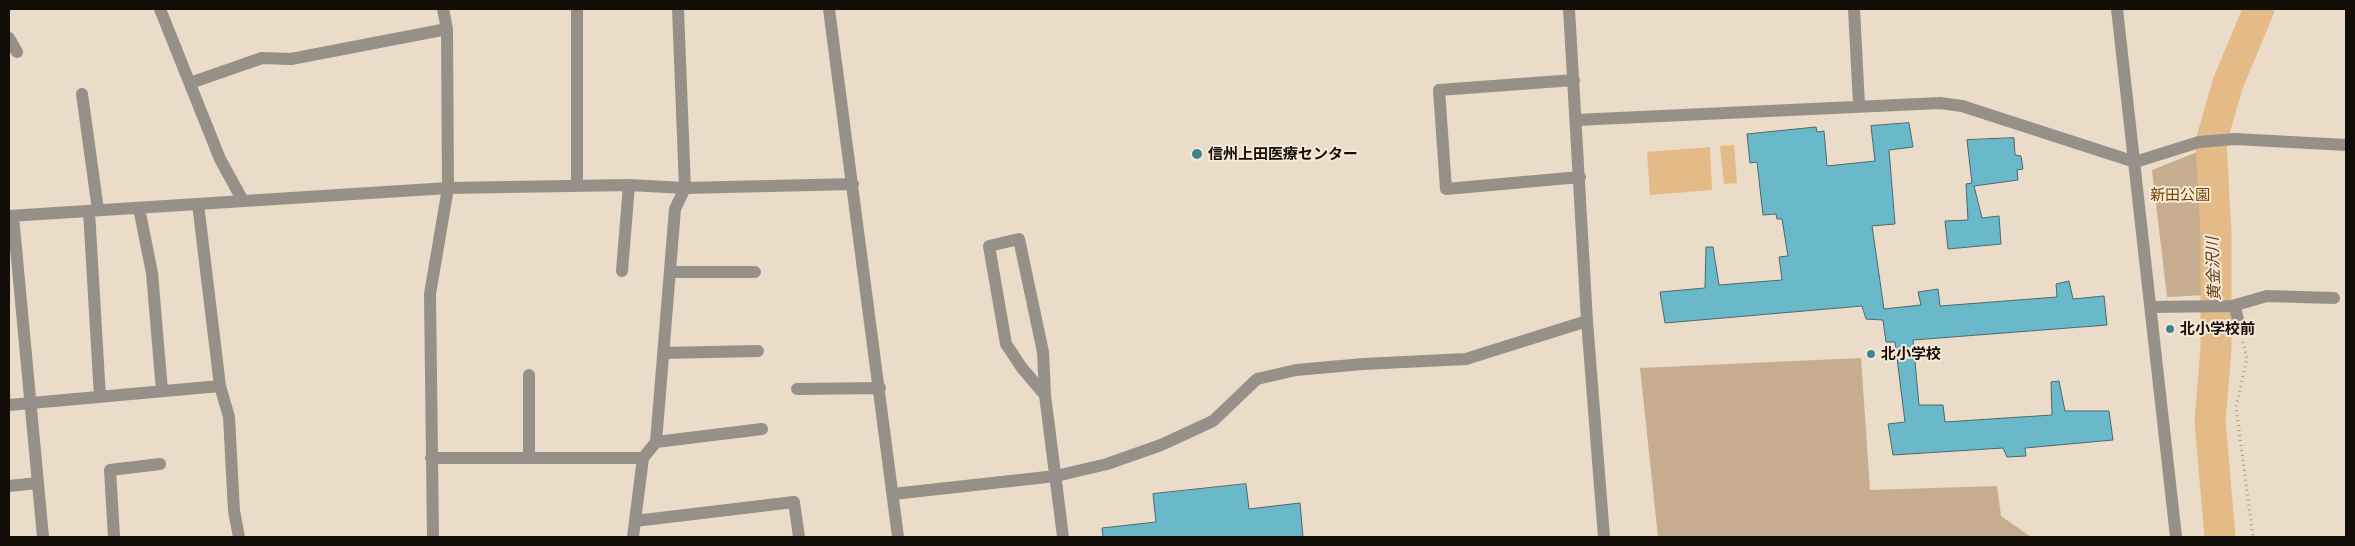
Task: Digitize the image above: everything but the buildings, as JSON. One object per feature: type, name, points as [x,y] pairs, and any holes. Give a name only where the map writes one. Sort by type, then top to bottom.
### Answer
[{"type":"street","points":[[160,9],[220,159],[243,201]]},
{"type":"street","points":[[433,537],[430,294],[448,188],[447,29],[443,9]]},
{"type":"street","points":[[577,9],[577,185]]},
{"type":"street","points":[[633,537],[642,458],[656,442],[675,209],[685,188],[678,9]]},
{"type":"street","points":[[829,9],[898,537]]},
{"type":"street","points":[[1569,9],[1587,321],[1604,537]]},
{"type":"street","points":[[1854,9],[1859,105]]},
{"type":"street","points":[[2117,9],[2176,537]]},
{"type":"street","points":[[190,83],[262,58],[291,59],[447,29]]},
{"type":"street","points":[[9,38],[18,52]]},
{"type":"street","points":[[1574,80],[1438,90],[1446,189],[1580,177]]},
{"type":"street","points":[[82,94],[93,211],[100,397]]},
{"type":"street","points":[[1576,120],[1859,105],[1940,104],[1962,106],[2135,162],[2199,142],[2235,140],[2346,145]]},
{"type":"street","points":[[44,537],[11,216],[448,188],[630,185],[685,188],[853,184]]},
{"type":"street","points":[[622,271],[630,185]]},
{"type":"street","points":[[198,204],[220,386],[229,417],[234,511],[239,537]]},
{"type":"street","points":[[139,208],[152,273],[162,391]]},
{"type":"street","points":[[1045,395],[1022,368],[1006,344],[989,246],[1019,240],[1043,352],[1045,395],[1063,537]]},
{"type":"street","points":[[670,272],[755,272]]},
{"type":"street","points":[[2151,307],[2196,308],[2234,306],[2267,296],[2334,298]]},
{"type":"street","points":[[2234,306],[2240,330]]},
{"type":"street","points":[[893,494],[1056,476],[1106,464],[1161,445],[1213,421],[1257,379],[1315,368],[1466,359],[1587,321]]},
{"type":"street","points":[[663,353],[758,351]]},
{"type":"street","points":[[529,375],[529,458]]},
{"type":"street","points":[[9,405],[220,386]]},
{"type":"street","points":[[797,389],[880,388]]},
{"type":"street","points":[[656,442],[762,429]]},
{"type":"street","points":[[431,458],[642,458]]},
{"type":"street","points":[[114,537],[110,470],[160,464]]},
{"type":"street","points":[[9,486],[38,483]]},
{"type":"street","points":[[634,521],[794,502],[799,537]]},
{"type":"path","points":[[2240,330],[2247,358],[2236,407],[2253,537]]},
{"type":"green space","name":"新田公園","points":[[2205,149],[2207,295],[2167,297],[2152,170]]},
{"type":"green space","points":[[1861,358],[1870,490],[1997,486],[2001,516],[2031,537],[1658,537],[1640,368]]},
{"type":"shaded area","points":[[1734,145],[1737,183],[1724,184],[1720,146]]},
{"type":"shaded area","points":[[1710,147],[1712,190],[1650,195],[1647,152]]},
{"type":"waterway","name":"黄金沢川","points":[[2220,537],[2210,421],[2216,349],[2216,233],[2211,142],[2228,83],[2259,9]]},
{"type":"place","name":"信州上田医療センター","points":[[1197,154]]},
{"type":"place","name":"北小学校前","points":[[2170,329]]},
{"type":"place","name":"北小学校","points":[[1871,354]]}]
